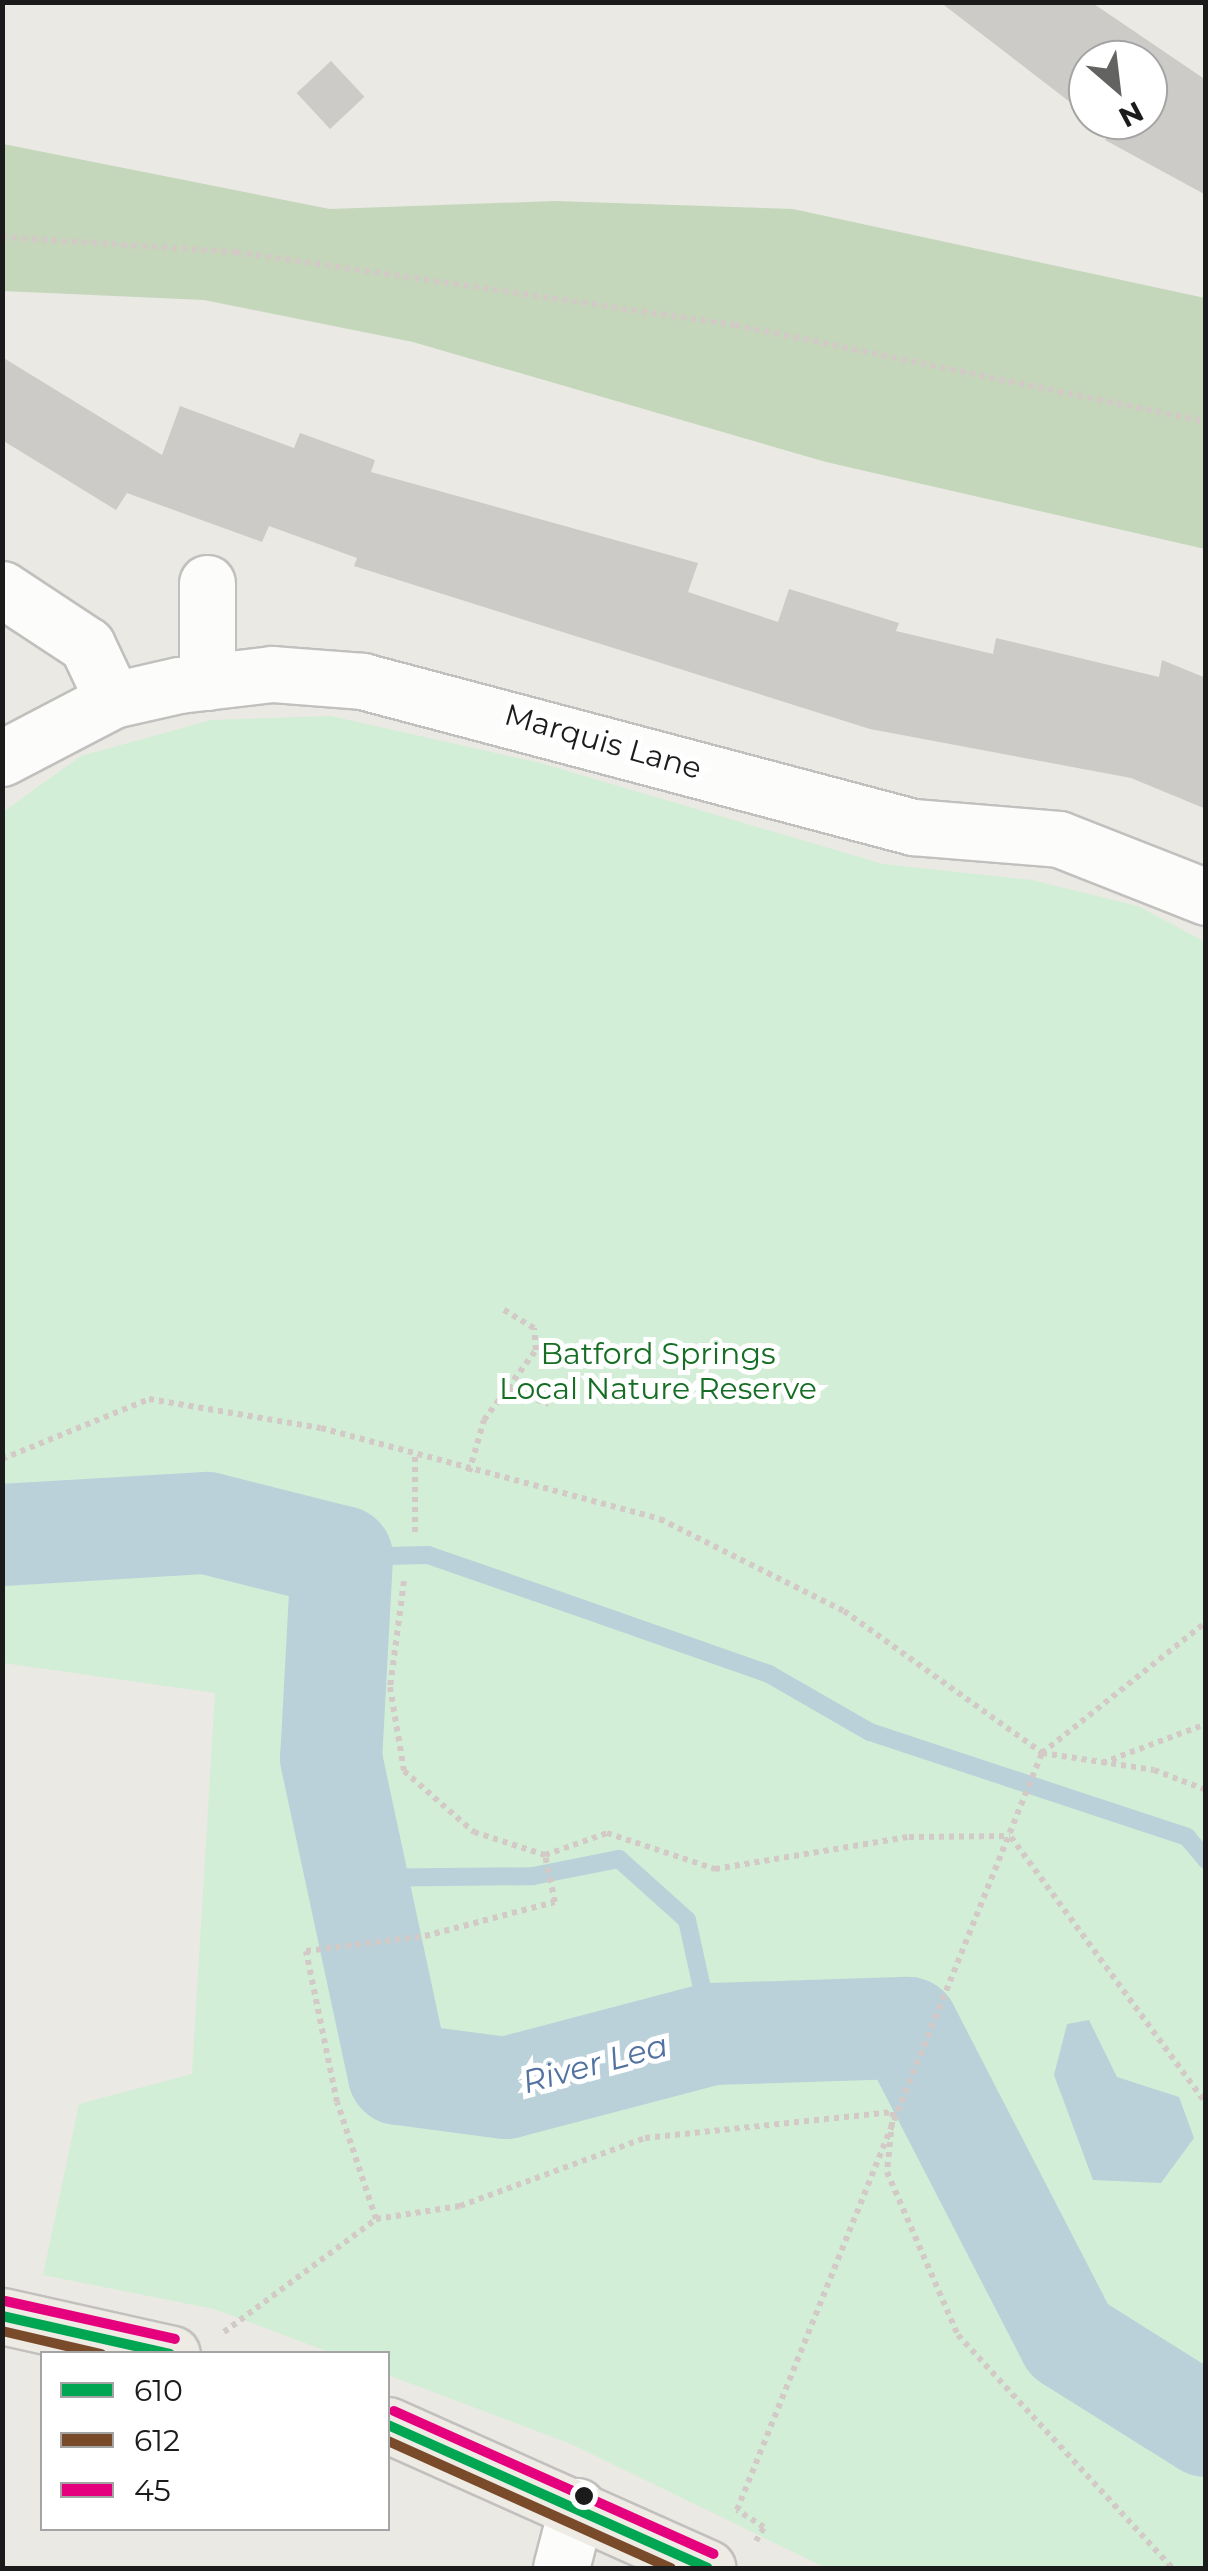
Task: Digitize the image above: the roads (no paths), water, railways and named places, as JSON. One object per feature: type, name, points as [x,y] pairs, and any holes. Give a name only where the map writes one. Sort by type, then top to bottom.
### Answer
[{"type":"main road","points":[[2,2316],[191,2348]]},
{"type":"main road","points":[[390,2426],[577,2506],[727,2562]]},
{"type":"street","points":[[207,682],[208,583]]},
{"type":"street","points":[[2,590],[86,646],[113,700]]},
{"type":"street","name":"Marquis Lane","points":[[2,758],[113,700],[272,674],[452,698],[913,827],[1059,839],[1206,897]]},
{"type":"street","points":[[560,2568],[577,2506]]},
{"type":"water","points":[[1089,2020],[1117,2077],[1179,2097],[1194,2138],[1161,2183],[1093,2180],[1054,2075],[1067,2024]]},
{"type":"waterway","name":"River Lea","points":[[2,1535],[207,1523],[342,1557],[331,1758],[399,2074],[506,2088],[712,2034],[908,2028],[1069,2340],[1206,2426]]},
{"type":"waterway","points":[[342,1557],[428,1555],[769,1674],[870,1732],[1187,1837],[1206,1860]]},
{"type":"waterway","points":[[354,1878],[533,1876],[619,1859],[687,1920],[712,2034]]},
{"type":"park label","name":"Batford Springs Local Nature Reserve","points":[[658,1371]]}]
